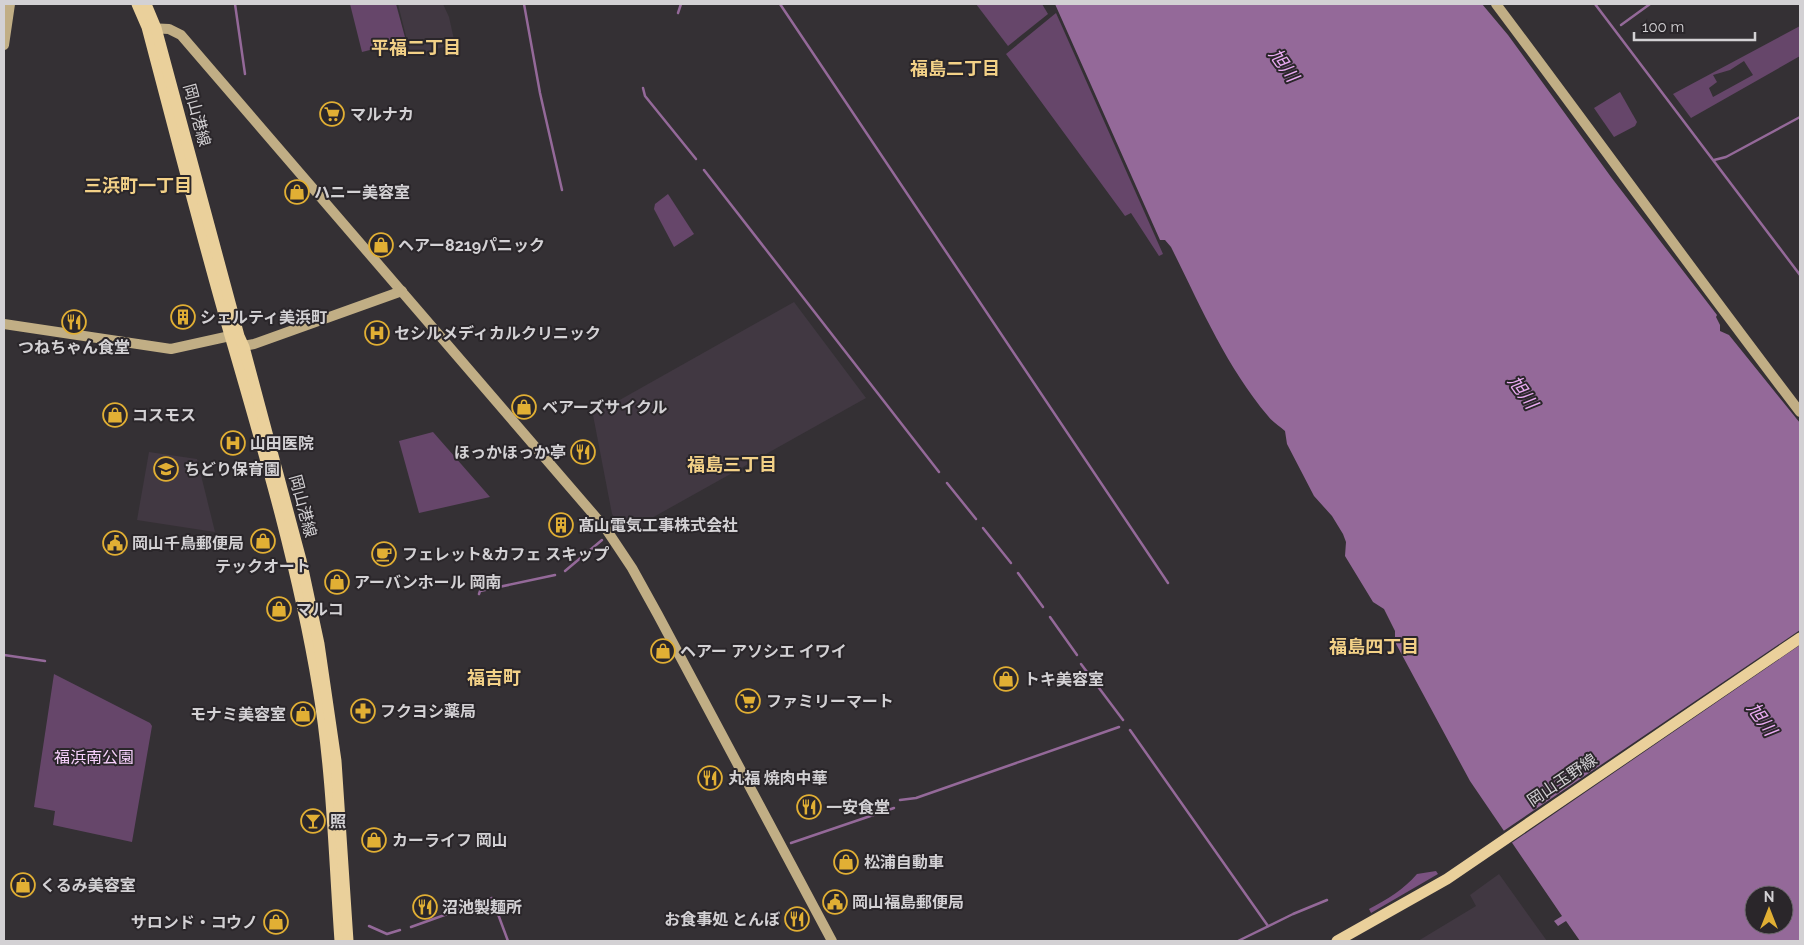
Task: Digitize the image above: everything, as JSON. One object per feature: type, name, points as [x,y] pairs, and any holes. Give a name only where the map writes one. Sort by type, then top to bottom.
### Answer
[{"type":"main road","name":"岡山港線","points":[[137,4],[152,28]]},
{"type":"main road","name":"岡山港線","points":[[146,4],[237,342],[307,628],[318,691],[327,761],[340,941]]},
{"type":"main road","name":"岡山港線","points":[[237,342],[301,560],[319,644],[336,761],[348,941]]},
{"type":"main road","name":"岡山玉野線","points":[[1337,941],[1447,879],[1800,638]]},
{"type":"street","points":[[4,45],[10,4]]},
{"type":"street","points":[[1496,4],[1640,196],[1709,293],[1800,412]]},
{"type":"street","points":[[152,28],[168,29],[181,35],[616,543],[658,615],[832,941]]},
{"type":"street","points":[[4,324],[171,349],[237,342],[402,291]]},
{"type":"shaded area","points":[[398,4],[443,4],[449,17],[455,44],[411,56]]},
{"type":"shaded area","points":[[794,302],[866,398],[625,533],[612,514],[593,415]]},
{"type":"shaded area","points":[[149,452],[197,459],[215,532],[137,520]]},
{"type":"shaded area","points":[[1436,871],[1438,874],[1371,913],[1369,909],[1395,894],[1417,874]]},
{"type":"shaded area","points":[[1499,874],[1547,941],[1418,941],[1476,906],[1470,895]]},
{"type":"green space","points":[[350,4],[396,4],[406,41],[362,52]]},
{"type":"green space","points":[[976,4],[1042,4],[1048,14],[1008,46]]},
{"type":"green space","points":[[1056,13],[1163,254],[1159,256],[1131,213],[1125,216],[1006,54]]},
{"type":"green space","points":[[1800,26],[1800,56],[1691,118],[1673,94]],"holes":[[[1744,61],[1753,75],[1713,97],[1709,88],[1717,82],[1713,75],[1730,70]]]},
{"type":"green space","points":[[1620,92],[1637,122],[1635,126],[1614,137],[1594,108]]},
{"type":"green space","points":[[668,194],[694,234],[674,247],[654,209],[655,204]]},
{"type":"green space","points":[[433,432],[490,497],[419,513],[399,441]]},
{"type":"green space","name":"福浜南公園","points":[[54,674],[150,723],[152,726],[132,842],[53,825],[55,811],[34,807]]},
{"type":"water","name":"旭川","points":[[1055,4],[1482,4],[1508,35],[1611,177],[1717,315],[1720,331],[1729,335],[1800,423],[1800,941],[1580,941],[1566,921],[1558,926],[1554,921],[1562,916],[1470,781],[1395,642],[1395,631],[1384,609],[1373,602],[1345,556],[1346,542],[1343,534],[1332,516],[1314,496],[1287,444],[1285,431],[1270,418],[1239,377],[1203,313],[1171,247],[1165,240],[1160,240]]},
{"type":"pier","points":[[1800,630],[1800,645],[1510,844],[1502,832]]},
{"type":"waterway","points":[[235,4],[245,74]]},
{"type":"waterway","points":[[524,4],[540,93],[562,190]]},
{"type":"waterway","points":[[678,13],[681,4]]},
{"type":"waterway","points":[[780,4],[1168,583]]},
{"type":"waterway","points":[[1595,4],[1800,275]]},
{"type":"waterway","points":[[1621,25],[1650,4]]},
{"type":"waterway","points":[[643,88],[645,96],[696,159]]},
{"type":"waterway","points":[[1714,160],[1726,157],[1800,117]]},
{"type":"waterway","points":[[704,170],[939,472]]},
{"type":"waterway","points":[[947,483],[976,519]]},
{"type":"waterway","points":[[983,528],[1011,563]]},
{"type":"waterway","points":[[565,571],[602,540]]},
{"type":"waterway","points":[[1018,573],[1043,607]]},
{"type":"waterway","points":[[479,594],[480,591],[555,575]]},
{"type":"waterway","points":[[1050,617],[1077,655]]},
{"type":"waterway","points":[[4,655],[45,661]]},
{"type":"waterway","points":[[1081,664],[1123,720]]},
{"type":"waterway","points":[[900,800],[916,798],[1119,727]]},
{"type":"waterway","points":[[1130,730],[1268,926]]},
{"type":"waterway","points":[[791,843],[894,808]]},
{"type":"waterway","points":[[411,927],[492,898],[508,941]]},
{"type":"waterway","points":[[1238,941],[1293,914],[1327,900]]},
{"type":"waterway","points":[[369,926],[387,934],[400,930]]},
{"type":"place","name":"マルナカ","points":[[332,114]]},
{"type":"place","name":"ハニー美容室","points":[[297,192]]},
{"type":"place","name":"ヘアー8219パニック","points":[[381,245]]},
{"type":"place","name":"シェルティ美浜町","points":[[183,317]]},
{"type":"place","name":"つねちゃん食堂","points":[[74,322]]},
{"type":"place","name":"セシルメディカルクリニック","points":[[377,333]]},
{"type":"place","name":"ベアーズサイクル","points":[[524,407]]},
{"type":"place","name":"コスモス","points":[[115,415]]},
{"type":"place","name":"山田医院","points":[[233,443]]},
{"type":"place","name":"ほっかほっか亭","points":[[583,452]]},
{"type":"place","name":"ちどり保育園","points":[[166,469]]},
{"type":"place","name":"髙山電気工事株式会社","points":[[561,525]]},
{"type":"place","name":"テックオート","points":[[263,541]]},
{"type":"place","name":"岡山千鳥郵便局","points":[[115,543]]},
{"type":"place","name":"フェレット&カフェ スキップ","points":[[384,554]]},
{"type":"place","name":"アーバンホール 岡南","points":[[337,582]]},
{"type":"place","name":"マルコ","points":[[279,609]]},
{"type":"place","name":"ヘアー アソシエ イワイ","points":[[663,651]]},
{"type":"place","name":"トキ美容室","points":[[1006,679]]},
{"type":"place","name":"ファミリーマート","points":[[748,701]]},
{"type":"place","name":"フクヨシ薬局","points":[[363,711]]},
{"type":"place","name":"モナミ美容室","points":[[303,714]]},
{"type":"place","name":"丸福 焼肉中華","points":[[710,778]]},
{"type":"place","name":"一安食堂","points":[[809,807]]},
{"type":"place","name":"照","points":[[313,821]]},
{"type":"place","name":"カーライフ 岡山","points":[[374,840]]},
{"type":"place","name":"松浦自動車","points":[[846,862]]},
{"type":"place","name":"くるみ美容室","points":[[23,885]]},
{"type":"place","name":"岡山福島郵便局","points":[[835,902]]},
{"type":"place","name":"沼池製麺所","points":[[425,907]]},
{"type":"place","name":"お食事処 とんぼ","points":[[797,919]]},
{"type":"place","name":"サロンド・コウノ","points":[[276,922]]},
{"type":"district","name":"平福二丁目","points":[[416,47]]},
{"type":"district","name":"福島二丁目","points":[[955,68]]},
{"type":"district","name":"三浜町一丁目","points":[[138,185]]},
{"type":"district","name":"福島三丁目","points":[[732,464]]},
{"type":"district","name":"福島四丁目","points":[[1374,646]]},
{"type":"district","name":"福吉町","points":[[494,677]]}]
